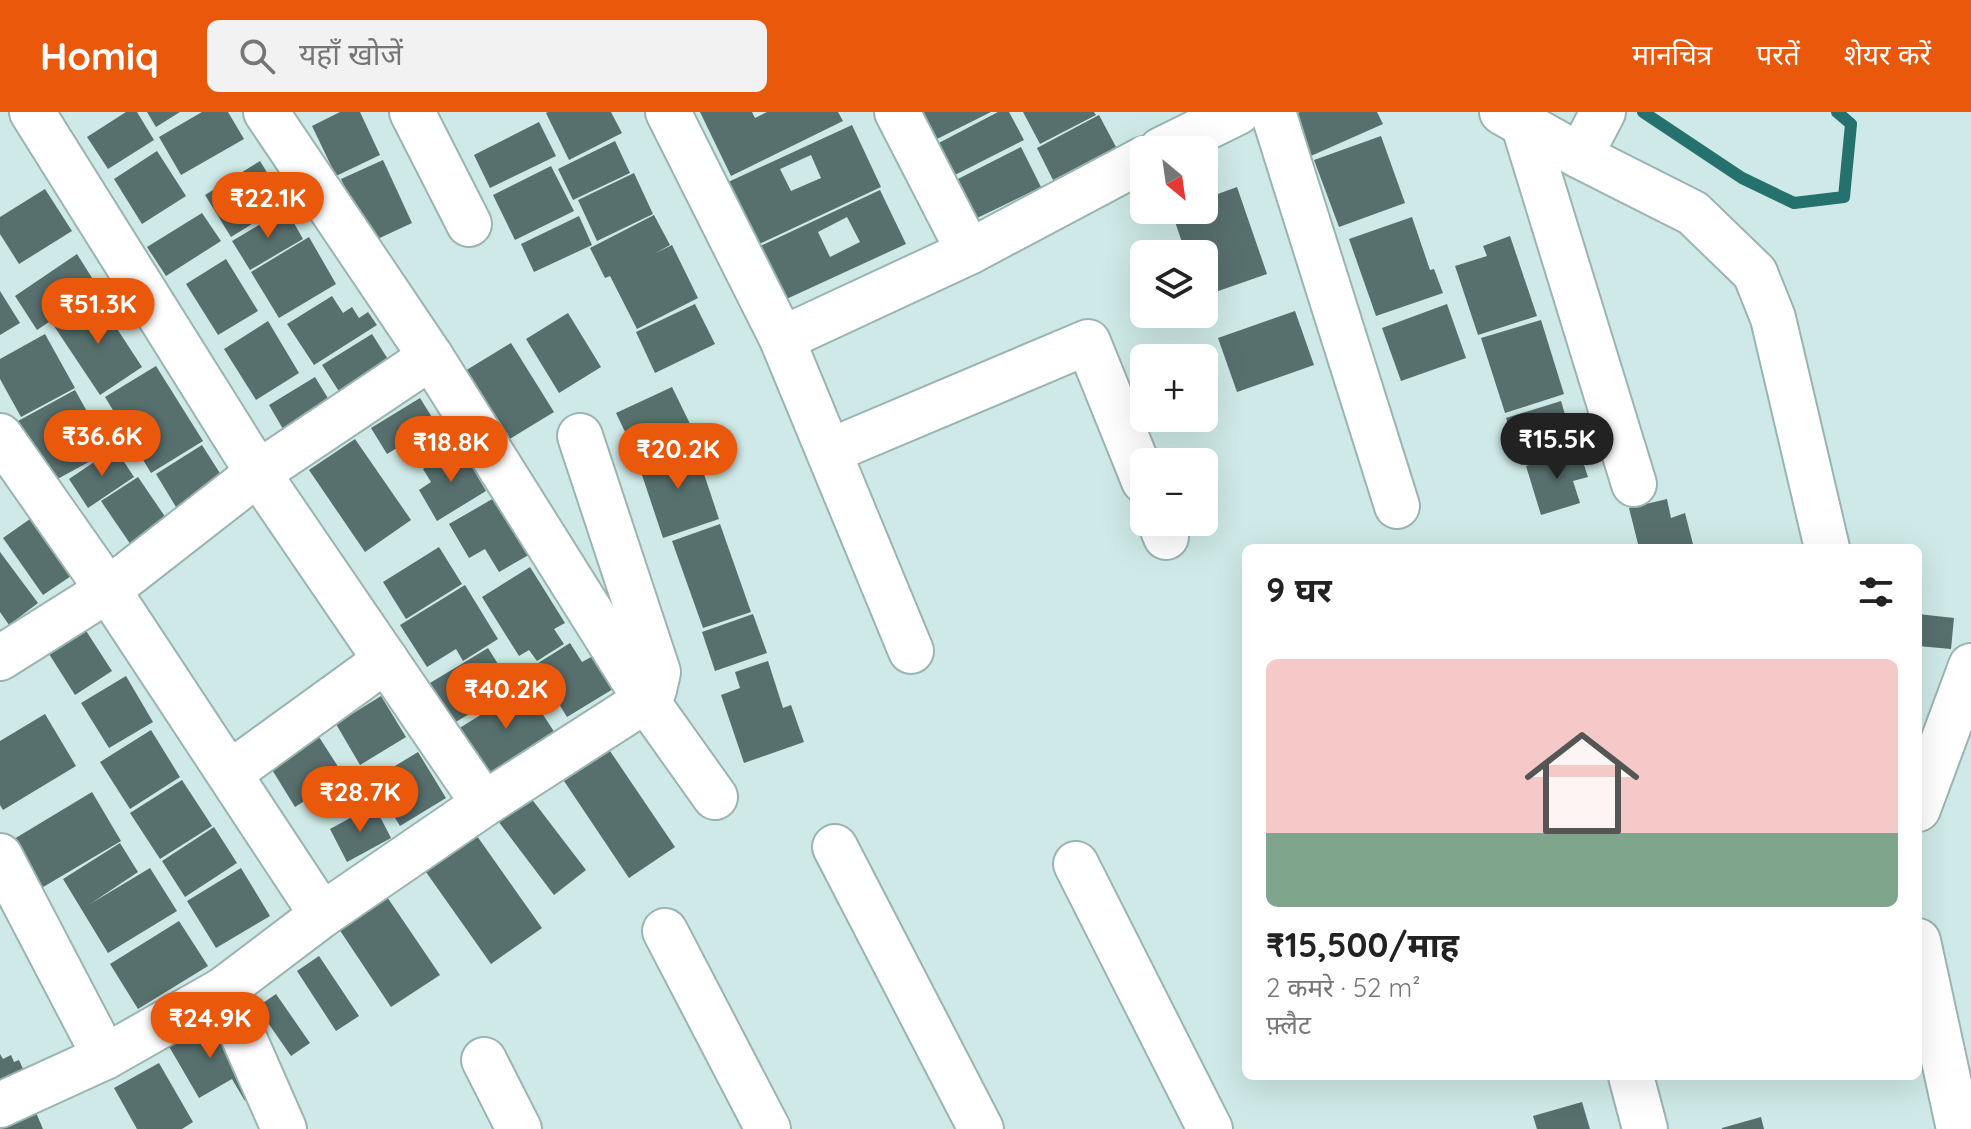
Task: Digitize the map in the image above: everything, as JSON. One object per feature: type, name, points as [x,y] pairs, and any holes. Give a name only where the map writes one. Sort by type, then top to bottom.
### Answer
[{"type":"street","points":[[32,112],[258,473],[484,804]]},
{"type":"street","points":[[266,112],[431,357],[646,700],[715,797]]},
{"type":"street","points":[[412,112],[469,224]]},
{"type":"street","points":[[668,112],[782,339],[911,651]]},
{"type":"street","points":[[897,112],[969,252]]},
{"type":"street","points":[[1173,136],[1238,112]]},
{"type":"street","points":[[1273,112],[1397,506]]},
{"type":"street","points":[[1634,484],[1513,119],[1593,131],[1693,213],[1755,273],[1773,318],[1826,544]]},
{"type":"street","points":[[782,339],[969,252],[1130,158]]},
{"type":"street","points":[[830,451],[1088,342],[1131,448]]},
{"type":"street","points":[[0,658],[108,590],[258,473],[431,357]]},
{"type":"street","points":[[0,436],[108,590],[322,915]]},
{"type":"street","points":[[0,1105],[105,1057],[223,990],[322,915],[484,804],[646,700],[654,690],[658,672],[580,436]]},
{"type":"street","points":[[230,773],[386,660]]},
{"type":"street","points":[[1922,798],[1971,666]]},
{"type":"street","points":[[835,847],[981,1129]]},
{"type":"street","points":[[0,856],[105,1057]]},
{"type":"street","points":[[1076,864],[1210,1129]]},
{"type":"street","points":[[665,931],[768,1129]]},
{"type":"street","points":[[1922,959],[1959,1129]]},
{"type":"street","points":[[223,990],[284,1129]]},
{"type":"street","points":[[484,1060],[519,1129]]},
{"type":"street","points":[[1632,1080],[1645,1129]]},
{"type":"building","points":[[126,112],[137,112],[154,140],[108,169],[87,137]]},
{"type":"building","points":[[147,112],[180,112],[156,127]]},
{"type":"building","points":[[202,112],[228,112],[244,139],[181,175],[159,137]]},
{"type":"building","points":[[340,112],[360,112],[380,155],[336,176],[312,126]]},
{"type":"building","points":[[548,112],[611,112],[622,133],[569,160]]},
{"type":"building","points":[[700,112],[752,112],[755,118],[767,112],[838,112],[843,121],[731,176]]},
{"type":"building","points":[[919,112],[991,112],[933,141]]},
{"type":"building","points":[[998,112],[1009,112],[1024,140],[949,178],[933,146]]},
{"type":"building","points":[[1023,112],[1094,112],[1096,115],[1040,144]]},
{"type":"building","points":[[1300,112],[1377,112],[1383,124],[1304,159],[1286,118]]},
{"type":"building","points":[[1099,115],[1116,147],[1053,180],[1037,148]]},
{"type":"building","points":[[539,122],[556,156],[490,188],[474,155]]},
{"type":"building","points":[[852,125],[881,187],[755,246],[726,183]],"holes":[[[811,155],[821,178],[791,191],[780,169]]]},
{"type":"building","points":[[1381,136],[1405,203],[1339,227],[1314,160]]},
{"type":"building","points":[[615,141],[630,173],[573,200],[558,169]]},
{"type":"building","points":[[1021,147],[1041,187],[971,221],[952,182]]},
{"type":"building","points":[[157,151],[186,196],[142,224],[114,179]]},
{"type":"building","points":[[383,160],[412,223],[371,242],[341,179]]},
{"type":"building","points":[[260,161],[286,203],[231,237],[205,195]]},
{"type":"building","points":[[551,166],[574,211],[515,240],[493,195]]},
{"type":"building","points":[[634,173],[653,214],[597,241],[578,200]]},
{"type":"building","points":[[1237,187],[1267,274],[1218,291],[1218,240],[1181,240],[1176,224],[1218,224],[1218,194]]},
{"type":"building","points":[[45,189],[72,231],[19,264],[0,234],[0,217]]},
{"type":"building","points":[[880,190],[906,244],[780,302],[756,248]],"holes":[[[847,217],[860,242],[830,257],[818,232]]]},
{"type":"building","points":[[286,209],[303,239],[250,270],[232,241]]},
{"type":"building","points":[[202,213],[221,241],[166,276],[147,247]]},
{"type":"building","points":[[654,215],[670,245],[654,254],[672,245],[698,298],[637,329],[610,276],[605,278],[590,248]]},
{"type":"building","points":[[579,216],[592,245],[534,272],[521,244]]},
{"type":"building","points":[[1412,217],[1430,270],[1434,269],[1443,293],[1376,316],[1349,239]]},
{"type":"building","points":[[1510,236],[1537,316],[1478,335],[1455,266],[1487,256],[1483,246]]},
{"type":"building","points":[[309,237],[336,284],[279,318],[251,272]]},
{"type":"building","points":[[77,254],[99,289],[37,330],[15,296]]},
{"type":"building","points":[[226,259],[258,311],[218,335],[186,284]]},
{"type":"building","points":[[0,291],[20,323],[0,335]]},
{"type":"building","points":[[332,296],[343,313],[352,307],[359,318],[368,312],[377,325],[314,365],[287,324]]},
{"type":"building","points":[[97,298],[142,367],[100,395],[54,326]]},
{"type":"building","points":[[695,304],[715,344],[655,373],[636,332]]},
{"type":"building","points":[[1447,304],[1466,358],[1401,381],[1382,328]]},
{"type":"building","points":[[1295,311],[1314,365],[1237,392],[1218,338]]},
{"type":"building","points":[[568,313],[601,367],[559,393],[526,339]]},
{"type":"building","points":[[1541,320],[1564,394],[1505,413],[1481,338]]},
{"type":"building","points":[[268,321],[299,373],[256,400],[224,349]]},
{"type":"building","points":[[45,334],[75,388],[21,417],[0,379],[0,359]]},
{"type":"building","points":[[372,334],[391,364],[342,396],[322,365]]},
{"type":"building","points":[[511,343],[554,412],[503,443],[460,374]]},
{"type":"building","points":[[156,366],[203,441],[151,473],[105,397]]},
{"type":"building","points":[[315,377],[337,413],[290,441],[269,405]]},
{"type":"building","points":[[672,387],[694,432],[638,459],[616,413]]},
{"type":"building","points":[[75,390],[109,451],[52,482],[18,421]]},
{"type":"building","points":[[420,398],[445,438],[414,455],[407,442],[387,454],[371,428]]},
{"type":"building","points":[[1561,401],[1575,448],[1521,465],[1506,418]]},
{"type":"building","points":[[355,439],[411,520],[365,552],[309,470]]},
{"type":"building","points":[[694,444],[719,519],[663,538],[638,463]]},
{"type":"building","points":[[202,445],[223,478],[176,507],[156,474]]},
{"type":"building","points":[[460,447],[486,491],[437,521],[419,490],[431,482],[423,469]]},
{"type":"building","points":[[115,448],[134,477],[88,508],[69,479]]},
{"type":"building","points":[[1579,450],[1588,477],[1573,481],[1580,503],[1541,515],[1526,466]]},
{"type":"building","points":[[138,477],[168,521],[131,545],[101,501]]},
{"type":"building","points":[[501,494],[534,552],[499,572],[485,549],[469,558],[449,524]]},
{"type":"building","points":[[1667,499],[1671,518],[1685,513],[1693,544],[1638,544],[1629,508]]},
{"type":"building","points":[[30,519],[71,576],[43,595],[3,538]]},
{"type":"building","points":[[720,524],[751,612],[703,628],[672,541]]},
{"type":"building","points":[[439,547],[462,584],[406,619],[383,582]]},
{"type":"building","points":[[0,552],[38,603],[9,625],[0,612]]},
{"type":"building","points":[[530,567],[565,623],[554,629],[564,644],[537,661],[529,650],[519,656],[482,597]]},
{"type":"building","points":[[465,585],[498,639],[463,661],[456,649],[427,667],[400,625]]},
{"type":"building","points":[[753,614],[767,653],[715,671],[702,632]]},
{"type":"building","points":[[1922,614],[1954,618],[1951,649],[1922,646]]},
{"type":"building","points":[[81,623],[112,671],[75,695],[44,646]]},
{"type":"building","points":[[570,643],[582,662],[593,656],[613,689],[567,717],[535,665]]},
{"type":"building","points":[[488,648],[513,688],[449,726],[425,686]]},
{"type":"building","points":[[768,661],[783,708],[791,705],[804,742],[744,763],[721,695],[740,688],[735,672]]},
{"type":"building","points":[[126,676],[153,722],[109,748],[81,703]]},
{"type":"building","points":[[525,687],[555,733],[488,776],[458,729]]},
{"type":"building","points":[[381,696],[406,737],[360,765],[336,724]]},
{"type":"building","points":[[45,714],[76,766],[3,810],[0,805],[0,741]]},
{"type":"building","points":[[151,730],[180,777],[130,809],[100,762]]},
{"type":"building","points":[[319,737],[344,776],[295,807],[271,768]]},
{"type":"building","points":[[610,751],[675,847],[629,878],[564,781]]},
{"type":"building","points":[[418,752],[446,798],[400,826],[372,780]]},
{"type":"building","points":[[182,780],[212,826],[160,859],[130,813]]},
{"type":"building","points":[[524,789],[586,870],[554,895],[492,813]]},
{"type":"building","points":[[92,792],[121,841],[38,890],[9,842]]},
{"type":"building","points":[[374,805],[391,838],[347,862],[330,829]]},
{"type":"building","points":[[214,827],[237,863],[185,897],[162,861]]},
{"type":"building","points":[[477,836],[542,928],[491,964],[426,872]]},
{"type":"building","points":[[120,843],[138,872],[90,904],[150,868],[177,911],[108,953],[63,879]]},
{"type":"building","points":[[241,868],[270,916],[216,948],[187,901]]},
{"type":"building","points":[[383,891],[440,975],[391,1007],[335,923]]},
{"type":"building","points":[[179,921],[208,966],[138,1009],[110,964]]},
{"type":"building","points":[[319,956],[359,1016],[336,1031],[297,971]]},
{"type":"building","points":[[276,994],[310,1043],[291,1056],[257,1007]]},
{"type":"building","points":[[213,1016],[258,1094],[245,1101],[232,1079],[199,1098],[167,1043]]},
{"type":"building","points":[[0,1054],[3,1059],[11,1055],[14,1062],[19,1060],[28,1080],[0,1092]]},
{"type":"building","points":[[159,1063],[193,1122],[182,1129],[137,1129],[114,1088]]},
{"type":"building","points":[[31,1101],[43,1129],[0,1129],[0,1114]]},
{"type":"building","points":[[1582,1102],[1590,1129],[1537,1129],[1533,1116]]},
{"type":"building","points":[[1761,1117],[1764,1129],[1722,1129],[1722,1128]]},
{"type":"waterway","points":[[1643,112],[1742,178],[1794,203],[1844,197],[1851,124],[1837,112]]}]
